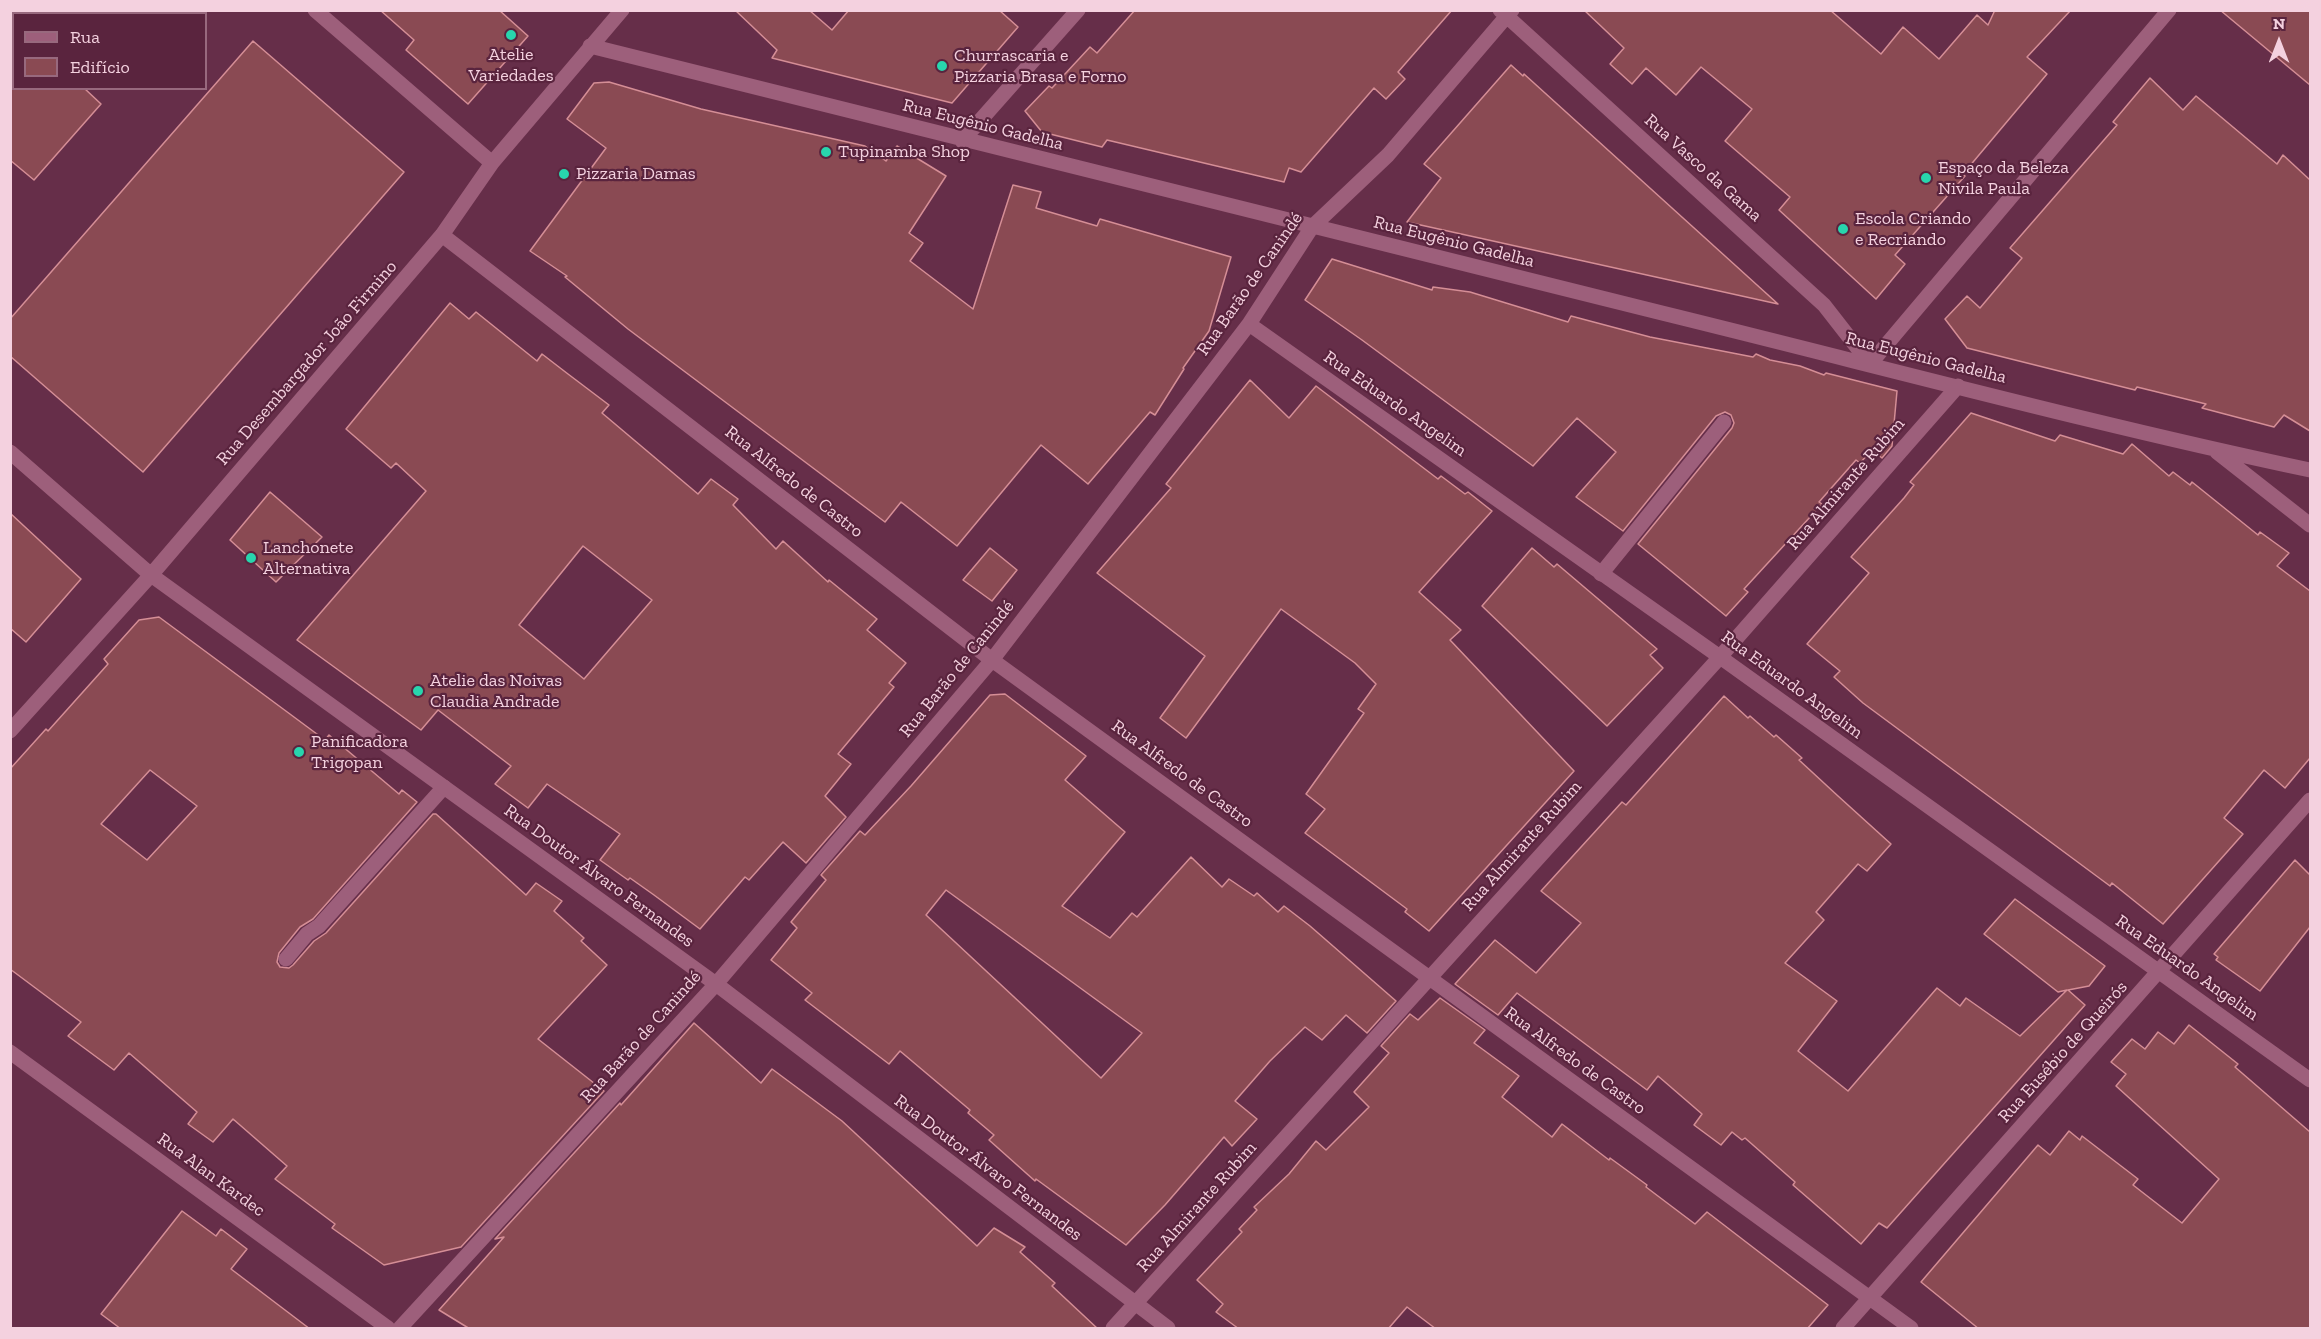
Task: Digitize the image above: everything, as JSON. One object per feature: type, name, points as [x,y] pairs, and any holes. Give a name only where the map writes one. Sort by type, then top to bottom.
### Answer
[{"type":"street","points":[[315,10],[492,163]]},
{"type":"street","name":"Rua Desembargador João Firmino","points":[[10,730],[151,575],[442,235],[492,163],[622,10]]},
{"type":"street","points":[[962,141],[1078,10]]},
{"type":"street","points":[[1870,364],[2169,10]]},
{"type":"street","name":"Rua Vasco da Gama","points":[[1506,12],[1824,305],[1870,364]]},
{"type":"street","name":"Rua Barão de Canindé","points":[[400,1329],[716,984],[992,660],[1249,324],[1311,227],[1388,155],[1506,12]]},
{"type":"street","name":"Rua Eugênio Gadelha","points":[[590,46],[962,141],[2215,450],[2310,470]]},
{"type":"street","name":"Rua Alfredo de Castro","points":[[442,235],[992,660],[1911,1329]]},
{"type":"street","name":"Rua Eduardo Angelim","points":[[1249,324],[1720,657],[2310,1080]]},
{"type":"street","name":"Rua Almirante Rubim","points":[[1113,1329],[1720,657],[1958,386]]},
{"type":"street","points":[[1601,574],[1724,422]]},
{"type":"street","points":[[2215,450],[2310,525]]},
{"type":"street","name":"Rua Doutor Álvaro Fernandes","points":[[10,452],[151,575],[716,984],[1168,1329]]},
{"type":"street","points":[[286,959],[307,934],[319,926],[444,787]]},
{"type":"street","name":"Rua Eusébio de Queirós","points":[[1843,1329],[2310,800]]},
{"type":"street","name":"Rua Alan Kardec","points":[[10,1052],[388,1329]]},
{"type":"building","points":[[380,10],[499,10],[528,36],[468,104],[406,50],[414,40]]},
{"type":"building","points":[[735,10],[809,10],[832,30],[849,10],[999,10],[1018,27],[952,103],[772,58],[777,50]]},
{"type":"building","points":[[1135,10],[1452,10],[1398,72],[1405,79],[1386,99],[1374,88],[1301,172],[1289,168],[1284,182],[1107,140],[1102,147],[1042,132],[1025,111],[1049,86],[1052,88],[1090,47],[1097,53]]},
{"type":"building","points":[[1584,10],[1830,10],[1881,54],[1903,27],[1939,59],[1977,15],[1988,25],[1995,10],[2071,10],[2027,57],[2047,74],[1963,174],[1965,176],[1895,255],[1905,264],[1876,299],[1779,210],[1790,197],[1725,141],[1752,109],[1701,67],[1676,95],[1646,68],[1632,84],[1610,64],[1624,48]]},
{"type":"building","points":[[2220,10],[2310,10],[2310,85]]},
{"type":"building","points":[[253,41],[404,172],[143,472],[10,356],[10,319]]},
{"type":"building","points":[[1511,65],[1523,76],[1524,74],[1778,304],[1407,222],[1441,178],[1424,164]]},
{"type":"building","points":[[2150,78],[2183,110],[2196,96],[2277,164],[2283,155],[2310,180],[2310,431],[2284,415],[2274,427],[2202,408],[2206,404],[2137,387],[2135,390],[1967,348],[1945,319],[1967,296],[1980,308],[2022,258],[2010,248],[2117,125],[2113,122]]},
{"type":"building","points":[[609,82],[701,109],[865,146],[886,161],[897,146],[946,176],[909,233],[923,243],[910,261],[973,309],[1013,185],[1041,192],[1036,208],[1097,226],[1100,219],[1231,257],[1209,331],[1183,368],[1155,415],[1150,412],[1088,484],[1041,445],[957,546],[901,502],[885,522],[628,329],[565,277],[567,276],[530,251],[606,148],[567,119],[594,83]]},
{"type":"building","points":[[10,88],[12,90],[86,90],[101,104],[34,180],[10,160]]},
{"type":"building","points":[[1332,259],[1432,290],[1433,287],[1470,292],[1568,322],[1571,316],[1650,337],[1753,357],[1756,354],[1824,375],[1826,373],[1897,391],[1892,446],[1882,458],[1872,450],[1860,463],[1856,460],[1819,502],[1822,504],[1744,589],[1748,592],[1726,616],[1638,544],[1732,428],[1734,423],[1731,415],[1725,412],[1716,416],[1623,531],[1576,497],[1616,452],[1577,418],[1533,466],[1305,300]]},
{"type":"building","points":[[450,303],[469,319],[476,312],[537,361],[542,354],[609,405],[602,413],[698,494],[711,479],[738,499],[733,505],[776,549],[783,541],[828,582],[829,580],[877,619],[867,630],[906,663],[889,683],[894,687],[838,754],[851,764],[825,796],[846,817],[806,863],[783,842],[749,880],[745,877],[700,929],[630,878],[628,880],[600,860],[620,834],[547,784],[528,808],[495,784],[511,766],[438,710],[421,730],[297,640],[426,491],[396,463],[391,468],[346,429]],"holes":[[[583,546],[652,600],[584,679],[519,625]]]},
{"type":"building","points":[[1250,380],[1289,418],[1316,386],[1438,479],[1441,476],[1465,494],[1468,492],[1492,511],[1419,592],[1461,630],[1450,640],[1574,771],[1429,931],[1405,912],[1407,909],[1305,833],[1325,809],[1306,794],[1364,713],[1358,709],[1376,684],[1355,663],[1281,609],[1186,738],[1160,718],[1205,656],[1097,573],[1171,488],[1166,484]]},
{"type":"building","points":[[1971,413],[2055,441],[2060,435],[2123,454],[2132,444],[2169,476],[2173,472],[2190,485],[2192,482],[2258,535],[2260,532],[2289,553],[2277,566],[2310,591],[2310,758],[2285,788],[2264,770],[2224,818],[2243,834],[2163,924],[2112,883],[2110,886],[1863,703],[1834,677],[1840,671],[1807,644],[1869,573],[1851,557],[1904,498],[1914,485],[1910,482]]},
{"type":"building","points":[[270,492],[322,537],[276,582],[230,540]]},
{"type":"building","points":[[10,513],[81,579],[26,642],[10,628]]},
{"type":"building","points":[[990,548],[1017,570],[992,601],[963,580]]},
{"type":"building","points":[[1532,548],[1554,567],[1557,564],[1657,649],[1650,655],[1663,668],[1607,726],[1482,606]]},
{"type":"building","points":[[159,617],[325,740],[329,735],[399,794],[402,790],[417,802],[313,919],[300,927],[279,953],[277,962],[280,967],[289,968],[314,941],[326,933],[433,814],[436,814],[526,895],[536,883],[562,901],[554,911],[584,938],[581,941],[607,965],[538,1039],[604,1091],[461,1247],[384,1265],[332,1228],[335,1224],[275,1179],[287,1166],[233,1119],[213,1142],[188,1124],[197,1112],[129,1053],[114,1070],[68,1036],[81,1022],[10,969],[10,769],[46,729],[48,731],[108,664],[104,659],[139,620]],"holes":[[[150,770],[197,806],[147,860],[101,824]]]},
{"type":"building","points":[[1005,694],[1086,756],[1065,780],[1125,832],[1062,906],[1110,938],[1132,913],[1137,917],[1191,857],[1222,887],[1229,879],[1254,896],[1257,893],[1278,912],[1284,906],[1396,1001],[1367,1033],[1346,1015],[1322,1040],[1305,1027],[1270,1061],[1235,1101],[1257,1119],[1232,1146],[1224,1137],[1165,1205],[1126,1245],[1036,1179],[1035,1181],[989,1140],[994,1135],[968,1113],[970,1110],[900,1051],[889,1064],[805,1000],[812,993],[771,960],[797,928],[791,922],[826,880],[821,875],[860,831],[865,835],[990,695]],"holes":[[[946,890],[1142,1033],[1101,1078],[926,915]]]},
{"type":"building","points":[[1724,696],[1748,718],[1750,716],[1774,737],[1776,735],[1802,758],[1799,760],[1891,844],[1867,871],[1858,864],[1816,912],[1824,920],[1785,963],[1837,1001],[1798,1051],[1848,1091],[1937,988],[1960,1006],[1966,998],[2020,1036],[2067,990],[2058,992],[1984,934],[2015,899],[2105,966],[2089,986],[2068,990],[2085,1005],[1887,1228],[1879,1223],[1861,1244],[1793,1185],[1795,1182],[1745,1138],[1742,1140],[1732,1132],[1721,1145],[1694,1125],[1702,1114],[1658,1076],[1647,1090],[1517,993],[1498,1015],[1455,984],[1495,940],[1536,973],[1581,923],[1541,891],[1622,802],[1626,805]]},
{"type":"building","points":[[2295,860],[2310,875],[2310,927],[2260,991],[2216,960],[2218,957],[2214,954]]},
{"type":"building","points":[[1440,998],[1485,1030],[1474,1043],[1519,1076],[1502,1097],[1552,1137],[1562,1124],[1609,1160],[1610,1158],[1647,1185],[1646,1187],[1695,1224],[1707,1212],[1828,1305],[1807,1329],[1436,1329],[1407,1307],[1388,1329],[1239,1329],[1216,1312],[1223,1304],[1197,1280],[1242,1232],[1239,1229],[1257,1210],[1254,1207],[1289,1174],[1316,1141],[1326,1150],[1369,1107],[1354,1092],[1389,1053],[1381,1046],[1410,1014],[1418,1020]]},
{"type":"building","points":[[694,1023],[761,1083],[772,1069],[842,1121],[977,1246],[994,1228],[1025,1247],[1020,1252],[1055,1283],[1052,1286],[1098,1329],[470,1329],[439,1310],[504,1237],[495,1239],[620,1103],[621,1105]]},
{"type":"building","points":[[2189,1025],[2238,1064],[2235,1067],[2310,1132],[2310,1329],[1979,1329],[1921,1282],[2038,1145],[2050,1155],[2069,1131],[2080,1140],[2082,1136],[2138,1179],[2133,1185],[2182,1223],[2219,1179],[2116,1086],[2126,1074],[2111,1062],[2132,1039],[2145,1049],[2158,1032],[2174,1044]]},
{"type":"building","points":[[182,1211],[216,1236],[221,1229],[247,1249],[231,1269],[310,1329],[121,1329],[101,1314]]},
{"type":"place","name":"Atelie Variedades","points":[[511,35]]},
{"type":"place","name":"Churrascaria e Pizzaria Brasa e Forno","points":[[942,66]]},
{"type":"place","name":"Tupinamba Shop","points":[[826,152]]},
{"type":"place","name":"Pizzaria Damas","points":[[564,174]]},
{"type":"place","name":"Espaço da Beleza Nivila Paula","points":[[1926,178]]},
{"type":"place","name":"Escola Criando e Recriando","points":[[1843,229]]},
{"type":"place","name":"Lanchonete Alternativa","points":[[251,558]]},
{"type":"place","name":"Atelie das Noivas Claudia Andrade","points":[[418,691]]},
{"type":"place","name":"Panificadora Trigopan","points":[[299,752]]}]
